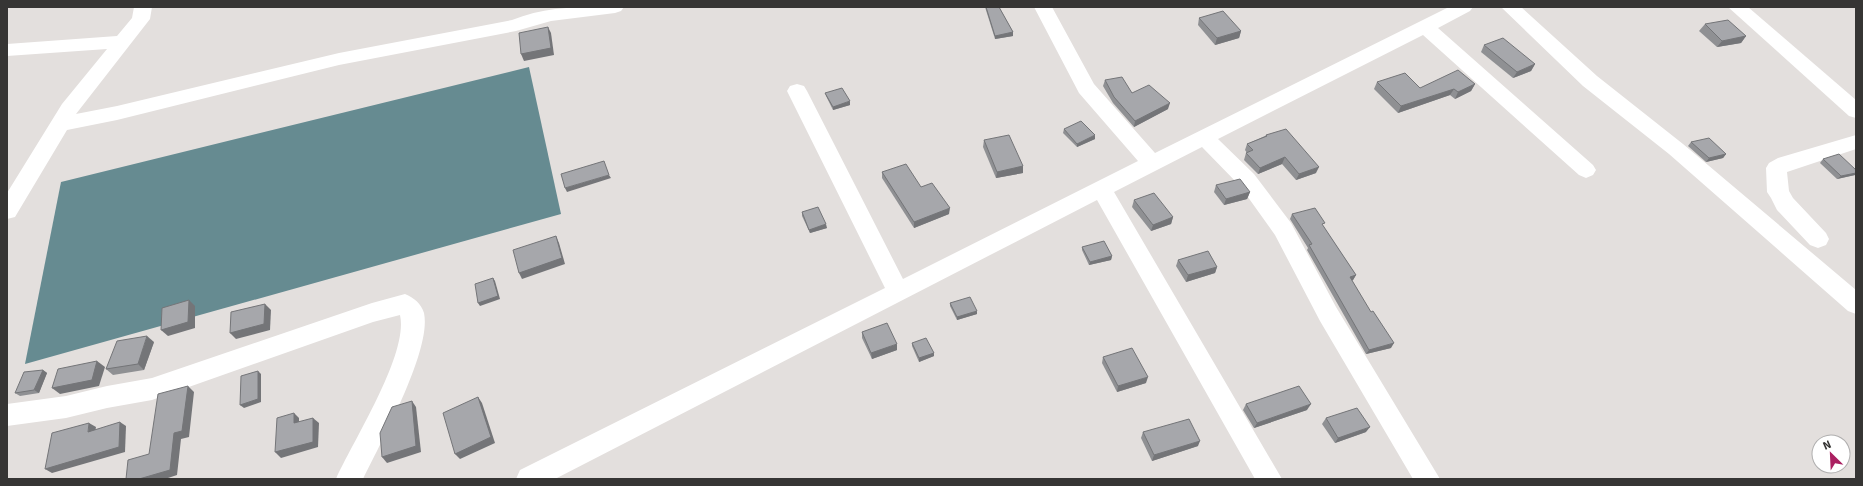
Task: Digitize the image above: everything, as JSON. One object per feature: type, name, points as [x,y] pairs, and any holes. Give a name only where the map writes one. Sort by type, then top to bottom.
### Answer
[{"type":"street","points":[[7,211],[59,124],[141,19],[142,7]]},
{"type":"street","points":[[59,124],[131,110],[339,59],[516,25],[526,20],[614,7]]},
{"type":"street","points":[[1043,7],[1086,88],[1152,163]]},
{"type":"street","points":[[541,476],[898,292],[1012,236],[1152,163],[1205,138],[1464,7]]},
{"type":"street","points":[[1510,7],[1590,81],[1676,149],[1856,304]]},
{"type":"street","points":[[1737,7],[1856,111]]},
{"type":"street","points":[[1426,26],[1586,170]]},
{"type":"street","points":[[7,50],[64,44],[123,42]]},
{"type":"street","points":[[797,91],[898,292]]},
{"type":"street","points":[[1205,138],[1247,180],[1283,229],[1328,314],[1427,479]]},
{"type":"street","points":[[1818,239],[1784,204],[1778,192],[1776,168],[1785,162],[1856,142]]},
{"type":"street","points":[[1102,190],[1269,479]]},
{"type":"street","points":[[7,415],[66,406],[152,389],[372,313],[405,304],[412,312],[413,321],[410,348],[382,418],[349,479]]},
{"type":"water","points":[[529,67],[561,214],[25,364],[61,182]]},
{"type":"building","points":[[986,7],[999,7],[1013,32],[995,36]]},
{"type":"building","points":[[1223,11],[1241,31],[1217,38],[1199,18]]},
{"type":"building","points":[[1728,20],[1746,36],[1722,41],[1705,24]]},
{"type":"building","points":[[548,27],[551,48],[521,54],[519,33]]},
{"type":"building","points":[[1503,38],[1535,64],[1517,72],[1484,45]]},
{"type":"building","points":[[1458,70],[1475,84],[1458,92],[1454,89],[1401,106],[1377,82],[1405,73],[1420,88]]},
{"type":"building","points":[[1122,77],[1132,93],[1149,85],[1170,103],[1135,121],[1114,97],[1105,80]]},
{"type":"building","points":[[842,88],[850,101],[833,107],[825,93]]},
{"type":"building","points":[[1081,121],[1095,135],[1077,144],[1064,129]]},
{"type":"building","points":[[1286,129],[1319,167],[1299,174],[1285,157],[1260,168],[1246,153],[1253,150],[1247,144],[1267,136],[1266,135]]},
{"type":"building","points":[[1009,135],[1023,166],[997,172],[984,140]]},
{"type":"building","points":[[1709,138],[1726,154],[1709,158],[1691,142]]},
{"type":"building","points":[[1839,154],[1856,170],[1856,173],[1841,176],[1823,159]]},
{"type":"building","points":[[604,161],[609,175],[565,188],[561,174]]},
{"type":"building","points":[[906,164],[921,187],[932,183],[950,208],[914,222],[882,172]]},
{"type":"building","points":[[1240,179],[1250,192],[1226,199],[1216,185]]},
{"type":"building","points":[[1154,193],[1173,217],[1153,225],[1134,200]]},
{"type":"building","points":[[818,207],[826,224],[809,230],[802,212]]},
{"type":"building","points":[[1315,208],[1325,223],[1322,224],[1356,275],[1350,277],[1371,312],[1373,311],[1394,343],[1369,350],[1309,245],[1312,244],[1292,214]]},
{"type":"building","points":[[556,236],[562,258],[519,273],[513,250]]},
{"type":"building","points":[[1104,241],[1112,256],[1090,262],[1082,247]]},
{"type":"building","points":[[1208,251],[1217,267],[1188,275],[1178,260]]},
{"type":"building","points":[[493,278],[498,296],[478,303],[475,284]]},
{"type":"building","points":[[970,297],[977,311],[957,317],[950,303]]},
{"type":"building","points":[[189,300],[188,322],[161,330],[162,308]]},
{"type":"building","points":[[265,304],[264,324],[230,333],[231,312]]},
{"type":"building","points":[[887,323],[897,344],[871,353],[862,332]]},
{"type":"building","points":[[147,336],[138,364],[106,369],[117,341]]},
{"type":"building","points":[[926,338],[934,353],[919,358],[912,343]]},
{"type":"building","points":[[1132,348],[1148,377],[1118,386],[1103,357]]},
{"type":"building","points":[[97,361],[92,380],[52,388],[58,369]]},
{"type":"building","points":[[43,370],[34,390],[15,393],[24,372]]},
{"type":"building","points":[[258,371],[258,399],[240,405],[241,376]]},
{"type":"building","points":[[188,386],[182,431],[174,433],[170,470],[139,479],[126,479],[128,460],[149,454],[158,394]]},
{"type":"building","points":[[1299,386],[1311,404],[1257,423],[1246,404]]},
{"type":"building","points":[[478,397],[491,437],[455,454],[443,413]]},
{"type":"building","points":[[412,401],[416,446],[382,457],[380,433],[392,407]]},
{"type":"building","points":[[1357,408],[1370,427],[1338,438],[1326,418]]},
{"type":"building","points":[[294,413],[294,423],[313,418],[313,442],[275,452],[277,418]]},
{"type":"building","points":[[1189,419],[1200,441],[1154,455],[1143,432]]},
{"type":"building","points":[[120,422],[119,447],[45,469],[52,433],[89,423],[88,432]]}]
